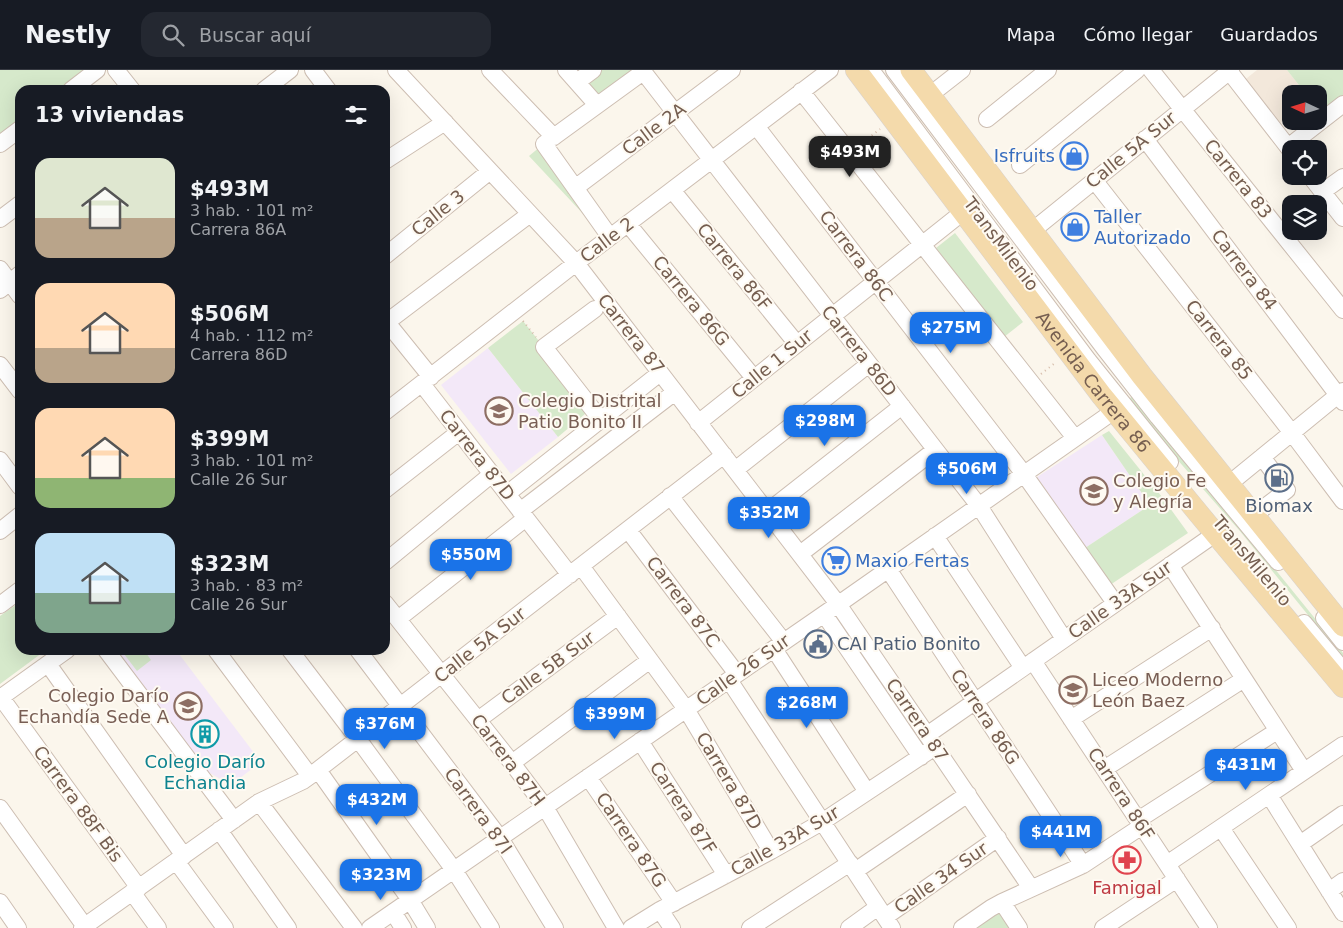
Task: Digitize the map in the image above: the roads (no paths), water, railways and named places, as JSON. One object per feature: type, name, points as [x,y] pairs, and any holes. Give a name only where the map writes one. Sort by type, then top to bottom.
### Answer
[{"type":"main road","name":"Avenida Carrera 86","points":[[856,70],[1114,411],[1343,687]]},
{"type":"main road","points":[[911,70],[1142,376],[1343,626]]},
{"type":"street","points":[[77,85],[97,70]]},
{"type":"street","points":[[116,70],[128,85]]},
{"type":"street","points":[[270,85],[290,70]]},
{"type":"street","points":[[313,70],[324,85]]},
{"type":"street","name":"Carrera 87","points":[[396,70],[576,263],[838,604],[1031,888]]},
{"type":"street","points":[[490,70],[549,140],[576,188],[610,237]]},
{"type":"street","points":[[593,70],[571,76],[597,105]]},
{"type":"street","name":"Calle 2A","points":[[576,188],[675,113],[711,76],[732,70]]},
{"type":"street","name":"Calle 2","points":[[390,408],[576,263],[830,70]]},
{"type":"street","name":"TransMilenio","points":[[871,70],[1116,396],[1343,670]]},
{"type":"street","name":"TransMilenio","points":[[894,70],[1158,417],[1343,642]]},
{"type":"street","points":[[930,95],[962,70]]},
{"type":"street","points":[[986,119],[1048,70]]},
{"type":"street","points":[[1020,165],[1137,70]]},
{"type":"street","name":"Carrera 83","points":[[1151,70],[1343,310]]},
{"type":"street","points":[[549,140],[642,71]]},
{"type":"street","name":"Carrera 86D","points":[[642,71],[979,506],[1064,639]]},
{"type":"street","points":[[1230,71],[1283,140]]},
{"type":"street","name":"Calle 5A Sur","points":[[1032,231],[1230,71]]},
{"type":"street","points":[[801,92],[1075,438]]},
{"type":"street","points":[[1301,140],[1343,104]]},
{"type":"street","points":[[390,157],[445,122]]},
{"type":"street","name":"Carrera 86C","points":[[756,126],[1024,474],[1115,603]]},
{"type":"street","points":[[0,144],[15,133]]},
{"type":"street","name":"Carrera 84","points":[[1146,139],[1341,396]]},
{"type":"street","name":"Calle 3","points":[[390,252],[490,171]]},
{"type":"street","points":[[1322,192],[1343,177]]},
{"type":"street","name":"Carrera 85","points":[[1094,180],[1343,501]]},
{"type":"street","points":[[1317,185],[1343,218]]},
{"type":"street","name":"Carrera 86F","points":[[672,190],[797,344]]},
{"type":"street","points":[[0,219],[15,208]]},
{"type":"street","name":"Calle 1 Sur","points":[[698,423],[963,212]]},
{"type":"street","points":[[390,318],[530,214]]},
{"type":"street","name":"Carrera 86G","points":[[628,224],[754,378]]},
{"type":"street","points":[[7,279],[15,289]]},
{"type":"street","points":[[595,309],[544,347],[601,420]]},
{"type":"street","name":"Carrera 87D","points":[[390,327],[459,432],[523,515],[618,616],[650,660],[686,710],[771,851]]},
{"type":"street","points":[[0,364],[15,384]]},
{"type":"street","points":[[735,470],[869,364]]},
{"type":"street","points":[[507,494],[660,373]]},
{"type":"street","points":[[398,619],[675,392]]},
{"type":"street","points":[[1228,484],[1341,396]]},
{"type":"street","points":[[767,512],[902,406]]},
{"type":"street","name":"Calle 26 Sur","points":[[370,928],[1114,411]]},
{"type":"street","points":[[390,486],[459,432]]},
{"type":"street","points":[[800,554],[936,450]]},
{"type":"street","name":"Calle 5A Sur","points":[[85,927],[259,802],[303,781],[314,773],[724,455]]},
{"type":"street","points":[[1254,516],[1287,490],[1262,457]]},
{"type":"street","points":[[0,460],[15,480]]},
{"type":"street","points":[[390,558],[492,474]]},
{"type":"street","points":[[670,496],[779,645],[867,792]]},
{"type":"street","points":[[0,530],[15,519]]},
{"type":"street","name":"Carrera 87C","points":[[628,530],[733,677],[822,822],[885,917]]},
{"type":"street","name":"Calle 33A Sur","points":[[631,928],[667,906],[822,822],[921,757],[931,741],[975,702],[1215,534]]},
{"type":"street","name":"Carrera 86F","points":[[935,536],[1028,664],[1072,719],[1177,879],[1203,926]]},
{"type":"street","points":[[1170,565],[1304,771]]},
{"type":"street","name":"Carrera 86G","points":[[888,569],[1083,865]]},
{"type":"street","points":[[0,605],[15,594]]},
{"type":"street","name":"Carrera 87H","points":[[390,609],[545,807],[616,928]]},
{"type":"street","points":[[824,614],[921,757]]},
{"type":"street","name":"Calle 5B Sur","points":[[478,720],[618,616]]},
{"type":"street","points":[[1072,719],[1212,628]]},
{"type":"street","points":[[0,697],[60,655]]},
{"type":"street","points":[[110,655],[234,820]]},
{"type":"street","points":[[220,655],[314,773],[410,900],[427,928]]},
{"type":"street","points":[[294,655],[454,870],[491,928]]},
{"type":"street","name":"Carrera 87I","points":[[362,655],[500,838],[555,928]]},
{"type":"street","points":[[512,763],[650,660]]},
{"type":"street","points":[[48,664],[180,858],[225,928]]},
{"type":"street","points":[[1104,769],[1244,679]]},
{"type":"street","name":"Carrera 88F Bis","points":[[0,697],[136,890],[158,928]]},
{"type":"street","points":[[962,928],[1002,902],[1083,865],[1140,823],[1277,731]]},
{"type":"street","name":"Carrera 87F","points":[[640,741],[726,875]]},
{"type":"street","points":[[1167,864],[1343,745]]},
{"type":"street","name":"Carrera 87G","points":[[588,777],[667,906],[672,928]]},
{"type":"street","points":[[750,928],[968,794]]},
{"type":"street","points":[[1269,795],[1343,913]]},
{"type":"street","points":[[259,802],[354,928]]},
{"type":"street","points":[[0,808],[85,927]]},
{"type":"street","points":[[1300,844],[1343,814]]},
{"type":"street","points":[[1220,828],[1288,928]]},
{"type":"street","points":[[220,830],[288,928]]},
{"type":"street","name":"Calle 34 Sur","points":[[849,928],[885,917],[998,838]]},
{"type":"street","points":[[1103,928],[1177,879]]},
{"type":"street","points":[[1329,890],[1343,881]]},
{"type":"street","points":[[0,902],[18,928]]},
{"type":"street","points":[[1002,902],[1019,928]]},
{"type":"street","points":[[393,912],[403,928]]},
{"type":"place","name":"Isfruits","points":[[1074,156]]},
{"type":"place","name":"Taller Autorizado","points":[[1075,227]]},
{"type":"place","name":"Colegio Distrital Patio Bonito II","points":[[499,411]]},
{"type":"place","name":"Biomax","points":[[1279,478]]},
{"type":"place","name":"Colegio Fe y Alegría","points":[[1094,491]]},
{"type":"place","name":"Maxio Fertas","points":[[836,561]]},
{"type":"place","name":"CAI Patio Bonito","points":[[818,644]]},
{"type":"place","name":"Liceo Moderno León Baez","points":[[1073,690]]},
{"type":"place","name":"Colegio Darío Echandía Sede A","points":[[188,706]]},
{"type":"place","name":"Colegio Darío Echandia","points":[[205,734]]},
{"type":"place","name":"Famigal","points":[[1127,860]]}]
